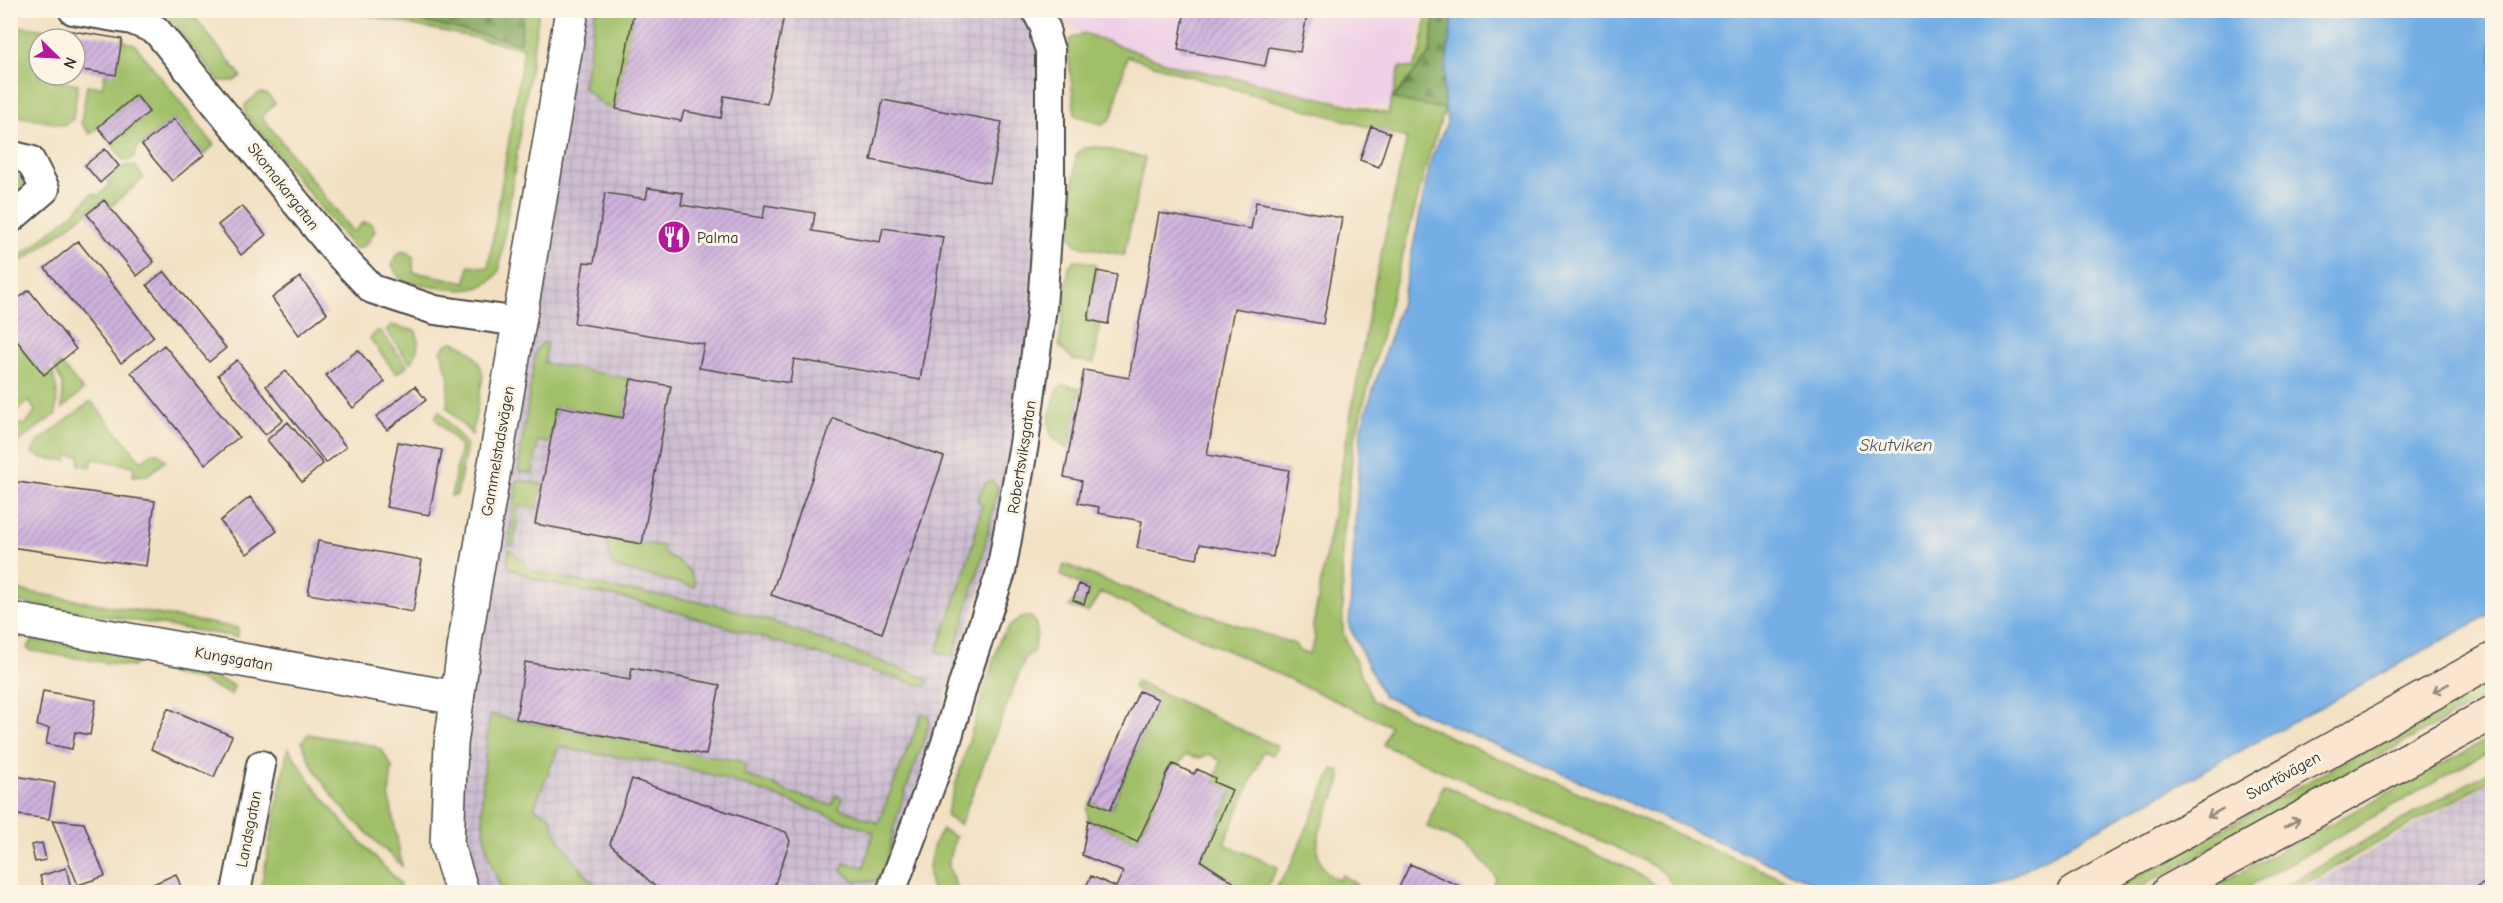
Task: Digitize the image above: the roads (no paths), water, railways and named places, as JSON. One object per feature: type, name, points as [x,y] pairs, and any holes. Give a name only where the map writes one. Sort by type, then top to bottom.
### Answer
[{"type":"main road","name":"Svartövägen","points":[[2075,892],[2493,660]]},
{"type":"main road","points":[[2168,892],[2493,713]]},
{"type":"street","name":"Skomakargatan","points":[[73,10],[132,20],[156,30],[333,248],[372,289],[435,309],[519,322]]},
{"type":"street","name":"Gammelstadsvägen","points":[[462,892],[447,844],[451,744],[572,10]]},
{"type":"street","name":"Robertsviksgatan","points":[[893,891],[946,743],[964,681],[1001,572],[1024,444],[1042,308],[1050,192],[1050,50],[1046,29],[1036,10]]},
{"type":"street","points":[[10,154],[30,160],[45,189],[10,219]]},
{"type":"street","name":"Kungsgatan","points":[[10,619],[457,698]]},
{"type":"street","name":"Landsgatan","points":[[236,892],[261,765]]},
{"type":"water","name":"Skutviken","points":[[1453,11],[2492,11],[2492,613],[1983,892],[1835,892],[1383,696],[1349,626],[1361,428],[1403,296],[1431,159],[1447,123],[1443,90]]},
{"type":"place","name":"Palma","points":[[674,237]]}]
